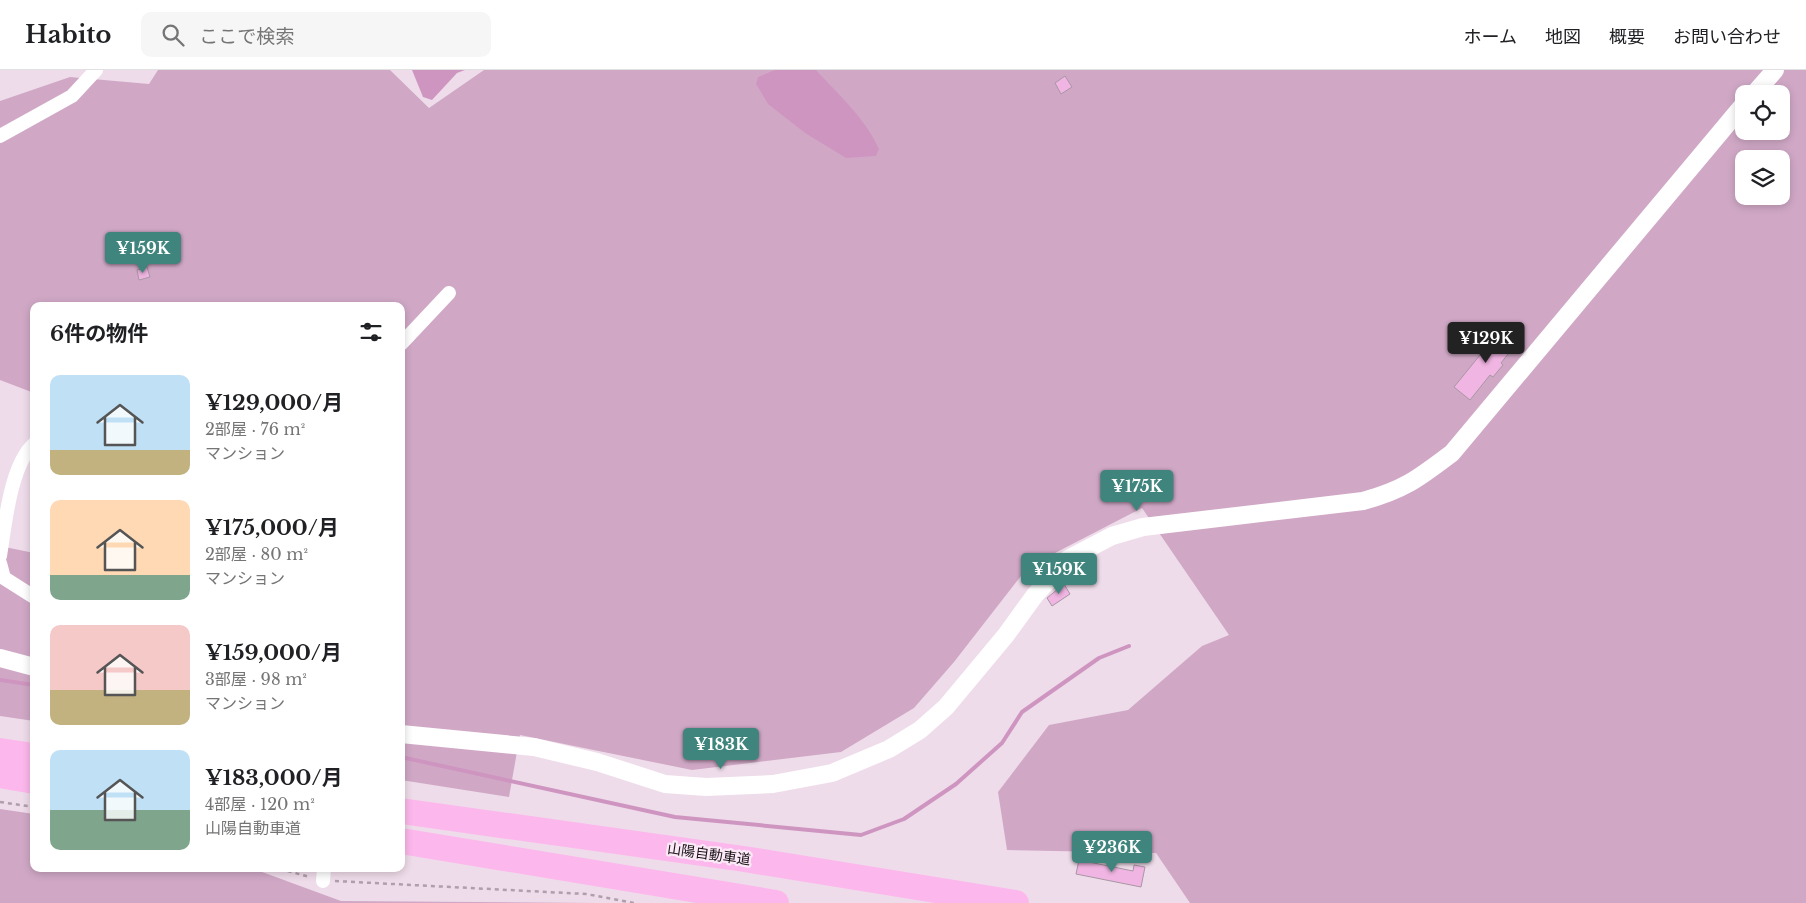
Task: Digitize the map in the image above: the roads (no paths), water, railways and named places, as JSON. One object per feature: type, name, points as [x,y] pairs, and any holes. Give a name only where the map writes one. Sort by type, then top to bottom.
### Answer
[{"type":"highway","points":[[0,751],[30,755]]},
{"type":"highway","points":[[0,775],[30,780]]},
{"type":"highway","name":"山陽自動車道","points":[[405,812],[744,859],[1016,903]]},
{"type":"highway","points":[[405,843],[776,903]]},
{"type":"street","points":[[0,136],[72,96],[96,70]]},
{"type":"street","points":[[1762,85],[1775,70]]},
{"type":"street","points":[[405,734],[534,747],[597,762],[665,784],[706,787],[772,784],[832,772],[889,749],[920,730],[946,707],[1006,635],[1034,595],[1068,559],[1080,552],[1112,536],[1143,528],[1363,501],[1388,494],[1418,479],[1458,446],[1735,115]]},
{"type":"street","points":[[405,340],[449,293]]},
{"type":"street","points":[[0,556],[8,506],[21,461],[30,449]]},
{"type":"street","points":[[0,563],[4,578],[30,594]]},
{"type":"street","points":[[0,658],[30,666]]},
{"type":"waterway","points":[[405,758],[675,817],[861,835],[904,819],[956,784],[1002,743],[1022,712],[1099,658],[1129,646]]},
{"type":"waterway","points":[[0,680],[30,684]]}]
